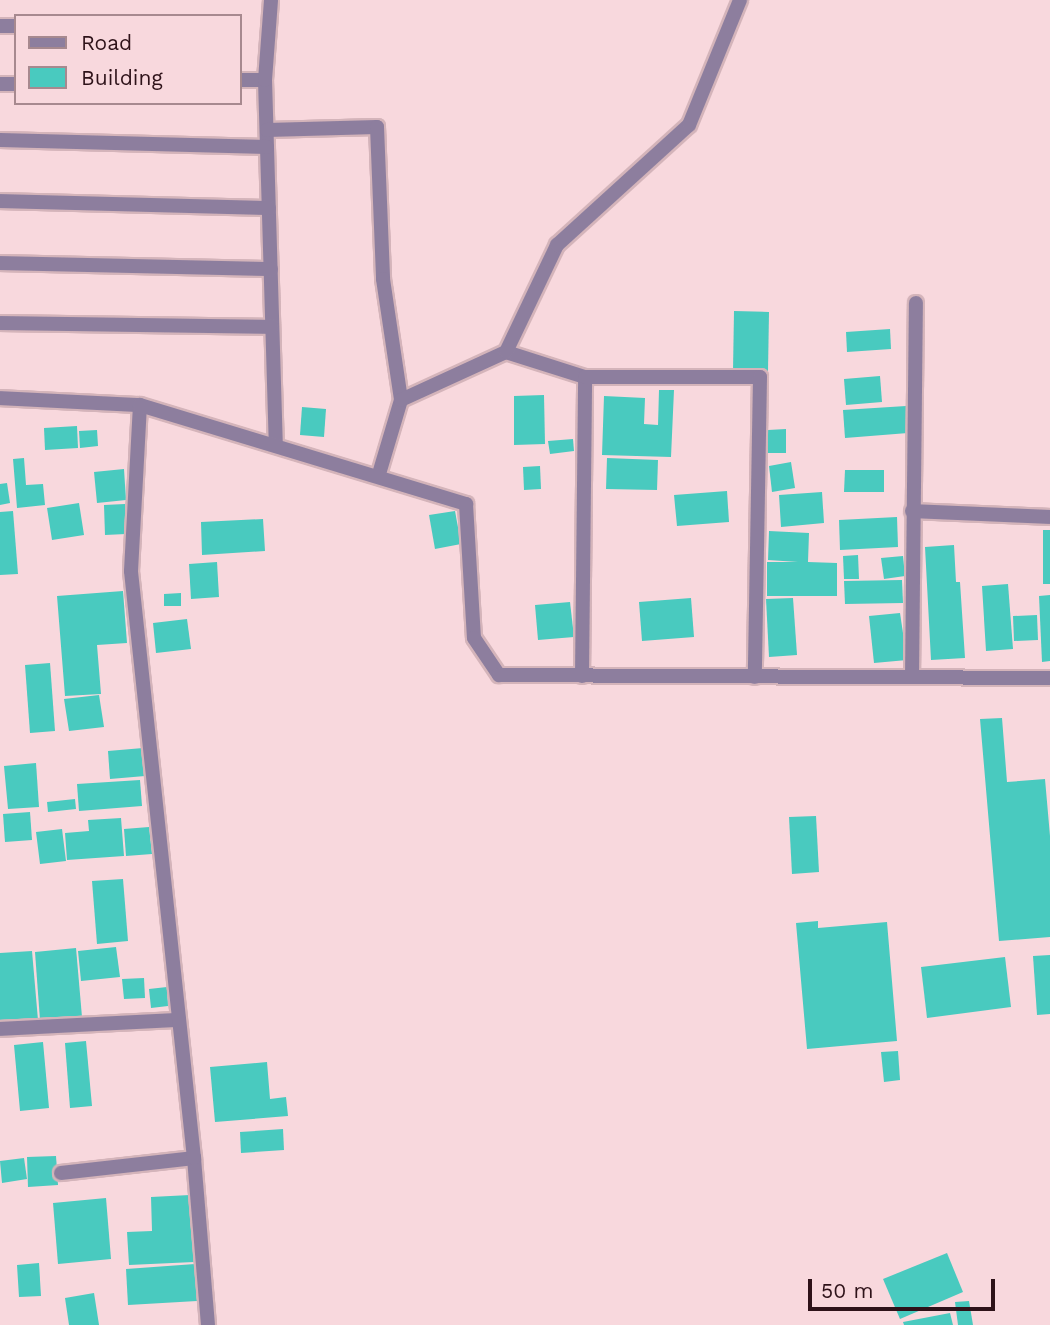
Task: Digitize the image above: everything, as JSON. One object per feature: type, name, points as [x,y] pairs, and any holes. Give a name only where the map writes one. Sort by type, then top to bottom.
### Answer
[{"type":"street","points":[[271,0],[265,80],[276,445]]},
{"type":"street","points":[[401,401],[506,352],[557,245],[689,125],[740,0]]},
{"type":"street","points":[[242,80],[265,80]]},
{"type":"street","points":[[267,130],[377,127],[383,279],[401,401],[378,477]]},
{"type":"street","points":[[0,140],[267,147]]},
{"type":"street","points":[[0,201],[269,208]]},
{"type":"street","points":[[0,263],[271,269]]},
{"type":"street","points":[[912,677],[916,303]]},
{"type":"street","points":[[0,323],[272,327]]},
{"type":"street","points":[[506,352],[585,377],[760,377],[755,677]]},
{"type":"street","points":[[582,676],[585,377]]},
{"type":"street","points":[[0,398],[140,405],[466,504],[474,638],[499,675],[1050,678]]},
{"type":"street","points":[[140,405],[131,572],[194,1158],[208,1325]]},
{"type":"street","points":[[912,511],[1050,517]]},
{"type":"street","points":[[0,1029],[179,1020]]},
{"type":"street","points":[[61,1173],[194,1158]]},
{"type":"building","points":[[734,311],[769,312],[768,371],[733,371]]},
{"type":"building","points":[[890,329],[891,349],[847,352],[846,332]]},
{"type":"building","points":[[880,376],[882,402],[846,405],[844,379]]},
{"type":"building","points":[[659,390],[674,390],[671,457],[602,455],[604,396],[645,398],[644,424],[658,425]]},
{"type":"building","points":[[544,395],[545,444],[514,445],[514,396]]},
{"type":"building","points":[[906,406],[908,433],[845,438],[843,410]]},
{"type":"building","points":[[302,407],[326,409],[324,437],[300,435]]},
{"type":"building","points":[[77,426],[78,448],[45,450],[44,428]]},
{"type":"building","points":[[786,429],[786,453],[768,453],[768,430]]},
{"type":"building","points":[[97,430],[98,446],[80,448],[79,431]]},
{"type":"building","points":[[573,439],[574,451],[550,454],[548,441]]},
{"type":"building","points":[[24,458],[26,485],[43,484],[45,505],[17,508],[13,459]]},
{"type":"building","points":[[607,458],[658,460],[657,490],[606,489]]},
{"type":"building","points":[[791,462],[795,488],[772,492],[769,466]]},
{"type":"building","points":[[540,466],[541,489],[524,490],[523,467]]},
{"type":"building","points":[[124,469],[126,500],[97,503],[94,472]]},
{"type":"building","points":[[845,470],[884,470],[884,492],[844,492]]},
{"type":"building","points":[[7,483],[10,503],[0,505],[0,484]]},
{"type":"building","points":[[727,491],[729,522],[677,526],[674,495]]},
{"type":"building","points":[[822,492],[824,523],[781,527],[779,495]]},
{"type":"building","points":[[79,503],[84,535],[52,540],[47,508]]},
{"type":"building","points":[[125,504],[126,534],[105,535],[104,505]]},
{"type":"building","points":[[13,511],[18,574],[0,575],[0,512]]},
{"type":"building","points":[[455,511],[461,544],[435,549],[429,515]]},
{"type":"building","points":[[897,517],[898,547],[840,550],[839,520]]},
{"type":"building","points":[[263,519],[265,551],[202,555],[201,522]]},
{"type":"building","points":[[1043,530],[1050,530],[1050,584],[1043,584]]},
{"type":"building","points":[[769,531],[809,533],[808,562],[837,563],[837,596],[767,596],[767,562],[798,562],[768,560]]},
{"type":"building","points":[[954,545],[956,582],[960,582],[965,658],[931,660],[925,547]]},
{"type":"building","points":[[858,555],[859,579],[844,579],[843,556]]},
{"type":"building","points":[[903,556],[905,576],[884,579],[881,558]]},
{"type":"building","points":[[217,562],[219,597],[191,599],[189,564]]},
{"type":"building","points":[[902,580],[903,603],[845,604],[844,581]]},
{"type":"building","points":[[1008,584],[1013,649],[986,651],[982,586]]},
{"type":"building","points":[[123,591],[127,643],[97,645],[101,694],[65,696],[57,596]]},
{"type":"building","points":[[181,593],[181,606],[164,606],[164,594]]},
{"type":"building","points":[[1050,595],[1050,661],[1042,662],[1039,596]]},
{"type":"building","points":[[691,598],[694,637],[642,641],[639,602]]},
{"type":"building","points":[[793,598],[797,655],[769,657],[766,599]]},
{"type":"building","points":[[570,602],[574,637],[538,640],[535,605]]},
{"type":"building","points":[[900,613],[907,660],[874,663],[869,616]]},
{"type":"building","points":[[1037,615],[1038,640],[1014,641],[1013,616]]},
{"type":"building","points":[[187,619],[191,649],[156,653],[153,623]]},
{"type":"building","points":[[50,663],[55,731],[30,733],[25,665]]},
{"type":"building","points":[[99,695],[104,727],[69,731],[64,699]]},
{"type":"building","points":[[1002,718],[1007,782],[1045,779],[1050,836],[1050,937],[999,941],[980,719]]},
{"type":"building","points":[[143,748],[145,776],[110,779],[108,751]]},
{"type":"building","points":[[36,763],[39,807],[8,809],[4,766]]},
{"type":"building","points":[[140,780],[142,806],[79,811],[77,784]]},
{"type":"building","points":[[75,799],[76,809],[48,812],[47,802]]},
{"type":"building","points":[[30,812],[32,840],[5,842],[3,814]]},
{"type":"building","points":[[816,816],[819,872],[792,874],[789,817]]},
{"type":"building","points":[[121,818],[124,856],[67,860],[65,833],[89,831],[88,820]]},
{"type":"building","points":[[149,827],[152,854],[126,856],[124,829]]},
{"type":"building","points":[[62,829],[66,861],[40,864],[36,832]]},
{"type":"building","points":[[123,879],[128,941],[97,944],[92,881]]},
{"type":"building","points":[[818,921],[818,928],[887,922],[897,1041],[807,1049],[796,923]]},
{"type":"building","points":[[116,947],[120,977],[81,981],[78,951]]},
{"type":"building","points":[[76,948],[82,1017],[40,1020],[35,952]]},
{"type":"building","points":[[32,951],[38,1020],[0,1024],[0,953]]},
{"type":"building","points":[[1050,955],[1050,1014],[1037,1015],[1033,956]]},
{"type":"building","points":[[1005,957],[1011,1007],[927,1018],[921,967]]},
{"type":"building","points":[[144,978],[145,998],[124,999],[122,979]]},
{"type":"building","points":[[167,987],[168,1006],[151,1008],[149,989]]},
{"type":"building","points":[[86,1041],[92,1106],[70,1108],[65,1043]]},
{"type":"building","points":[[43,1042],[49,1108],[20,1111],[14,1045]]},
{"type":"building","points":[[898,1051],[900,1080],[884,1082],[881,1052]]},
{"type":"building","points":[[267,1062],[270,1099],[286,1097],[288,1116],[215,1122],[210,1067]]},
{"type":"building","points":[[283,1129],[284,1150],[241,1153],[240,1132]]},
{"type":"building","points":[[56,1156],[58,1185],[28,1187],[27,1157]]},
{"type":"building","points":[[24,1158],[27,1179],[2,1183],[0,1161]]},
{"type":"building","points":[[190,1195],[194,1262],[129,1265],[127,1232],[152,1231],[151,1197]]},
{"type":"building","points":[[106,1198],[111,1259],[58,1264],[53,1203]]},
{"type":"building","points":[[947,1253],[963,1292],[900,1319],[883,1279]]},
{"type":"building","points":[[39,1263],[41,1296],[19,1297],[17,1265]]},
{"type":"building","points":[[195,1264],[197,1301],[128,1305],[126,1269]]},
{"type":"building","points":[[94,1293],[99,1325],[69,1325],[65,1298]]},
{"type":"building","points":[[969,1301],[973,1325],[958,1325],[955,1302]]},
{"type":"building","points":[[950,1313],[953,1325],[904,1325],[903,1322]]}]
